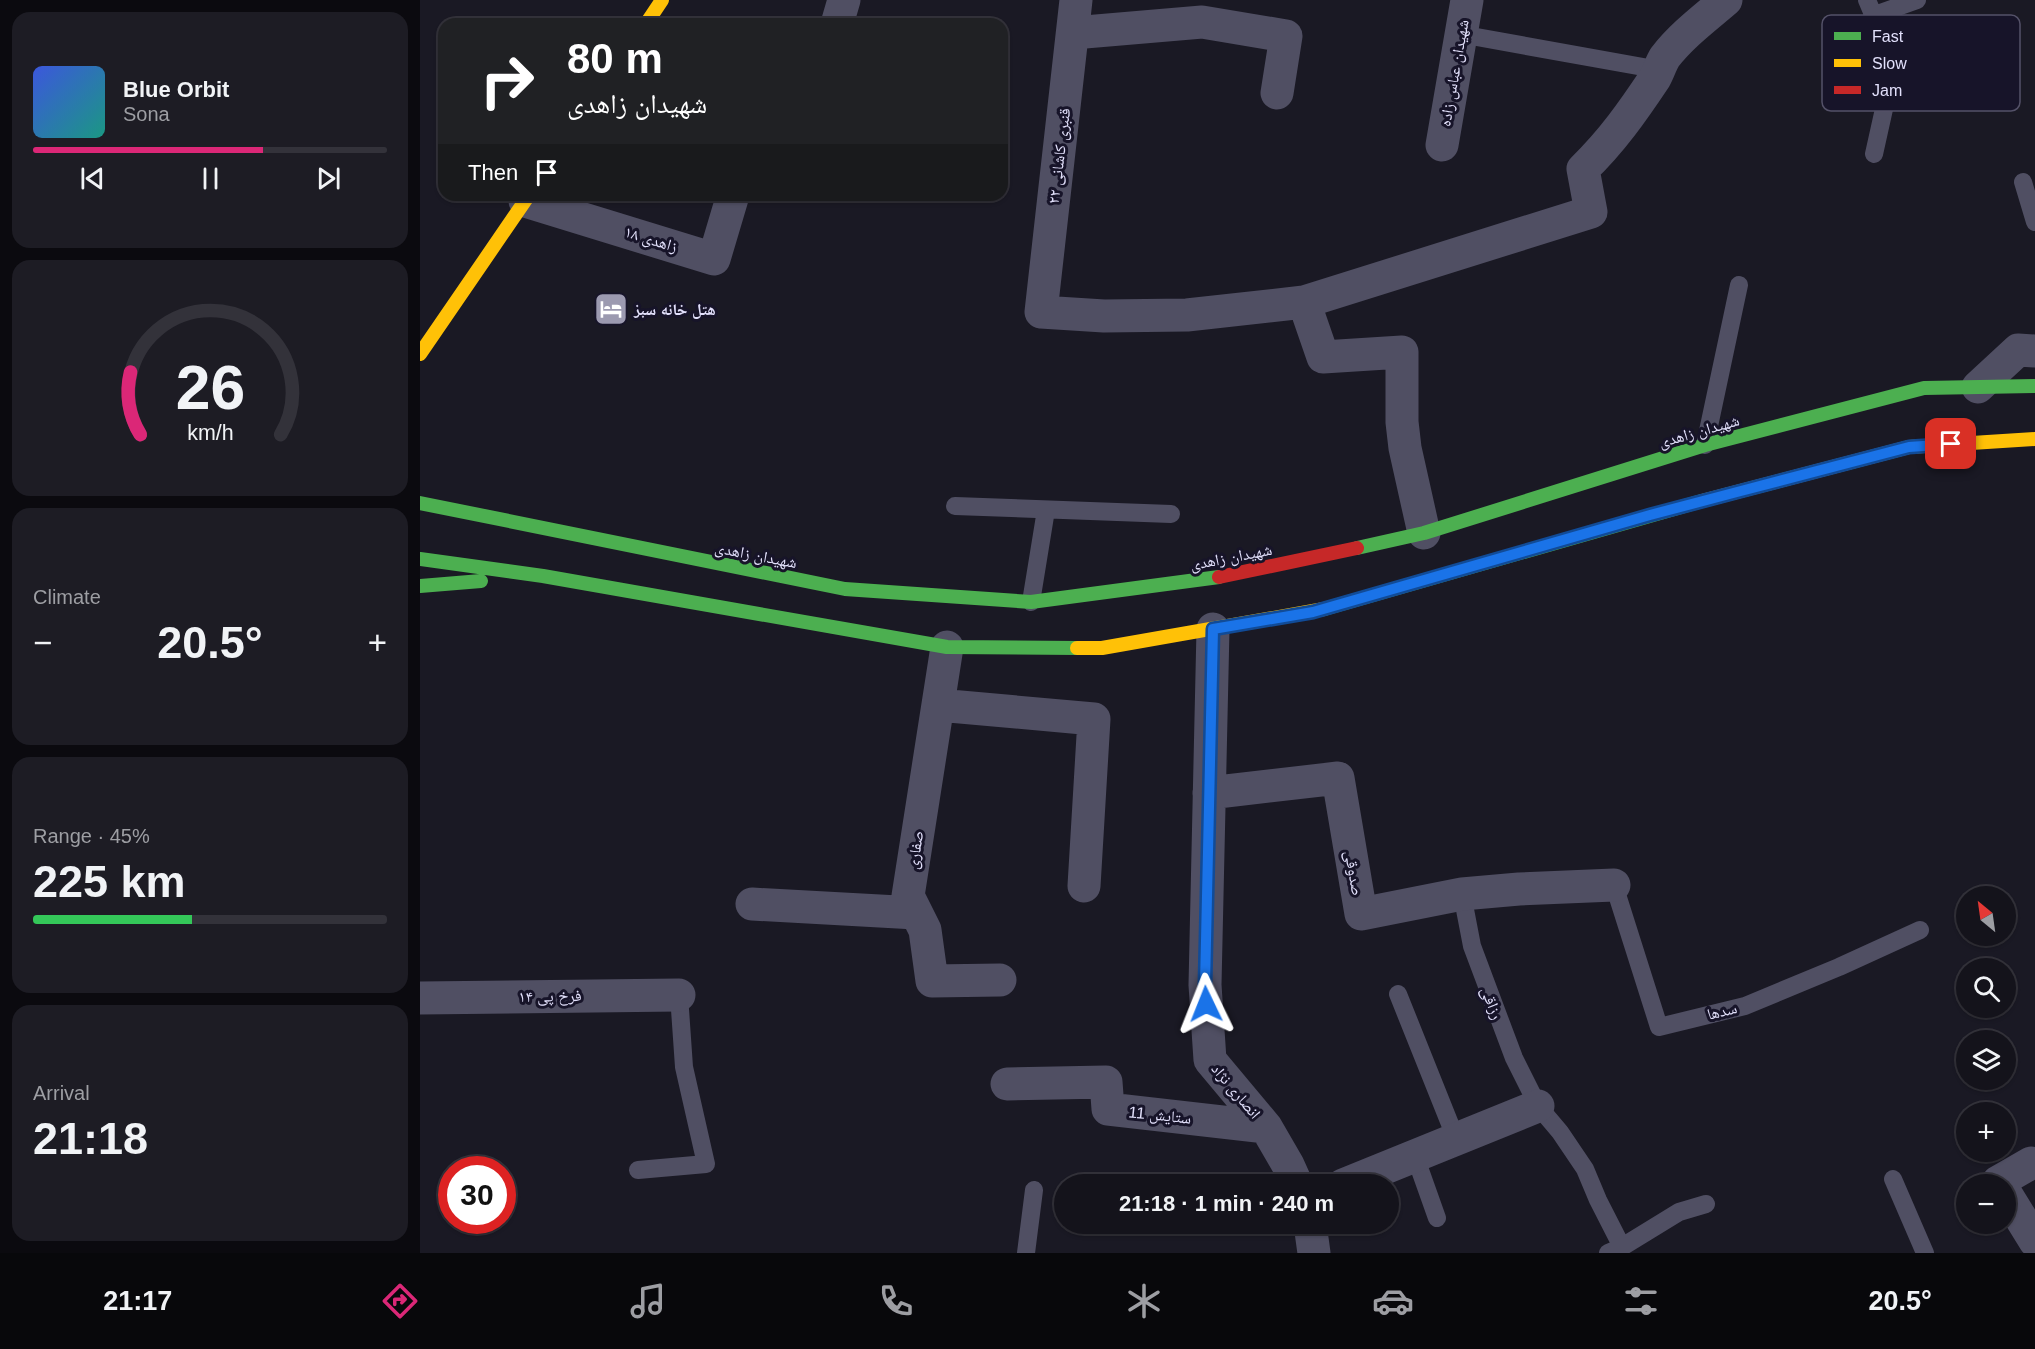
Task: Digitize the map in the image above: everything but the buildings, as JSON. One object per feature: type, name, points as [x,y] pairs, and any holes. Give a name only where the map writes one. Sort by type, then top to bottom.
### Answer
[{"type":"main road","points":[[650,18],[662,0]]},
{"type":"main road","points":[[420,354],[525,201]]},
{"type":"main road","name":"شهیدان زاهدی","points":[[424,497],[443,507],[561,533],[845,589],[1031,602],[1207,580],[1424,533],[1705,445],[1924,388],[2035,386]]},
{"type":"main road","points":[[420,559],[543,576],[947,647],[1102,648],[1313,612],[1650,515],[1909,447],[2035,439]]},
{"type":"main road","points":[[546,539],[561,533]]},
{"type":"main road","points":[[541,559],[543,576]]},
{"type":"main road","points":[[420,586],[543,576]]},
{"type":"street","points":[[839,18],[844,0]]},
{"type":"street","name":"قنبری کاشانی ۲۲","points":[[1076,0],[1041,312],[1104,316],[1187,315],[1304,302]]},
{"type":"street","name":"شهیدان عباس زاده","points":[[1442,145],[1467,0]]},
{"type":"street","points":[[1424,533],[1405,448],[1402,422],[1402,352],[1323,357],[1304,302],[1592,212],[1583,169],[1603,150],[1626,122],[1660,70],[1663,59],[1685,35],[1726,0]]},
{"type":"street","points":[[1073,33],[1204,11],[1286,36],[1277,93]]},
{"type":"street","name":"زاهدی ۱۸","points":[[536,201],[714,259],[731,201]]},
{"type":"street","points":[[1978,387],[2018,350],[2035,351]]},
{"type":"street","name":"انصاری نژاد","points":[[1213,629],[1205,985],[1210,1060],[1266,1127],[1292,1174]]},
{"type":"street","name":"صفاری","points":[[947,647],[908,896],[925,930],[932,981],[1000,980]]},
{"type":"street","points":[[938,705],[1094,719],[1084,886]]},
{"type":"street","name":"صدوقی","points":[[1209,793],[1338,778],[1361,914],[1462,894],[1614,885]]},
{"type":"street","points":[[752,904],[916,913]]},
{"type":"street","name":"فرخ پی ۱۴","points":[[420,998],[679,995]]},
{"type":"street","name":"ستایش 11","points":[[1007,1084],[1106,1082],[1108,1109],[1266,1127]]},
{"type":"street","points":[[1370,1174],[1538,1106]]},
{"type":"street","points":[[2012,1174],[2031,1163]]},
{"type":"street","points":[[2016,1210],[2035,1241]]},
{"type":"street","points":[[1311,1234],[1314,1253]]},
{"type":"street","points":[[2028,1253],[2035,1250]]},
{"type":"lane","points":[[1870,8],[1917,0]]},
{"type":"lane","points":[[1460,34],[1660,70]]},
{"type":"lane","points":[[1874,154],[1884,111]]},
{"type":"lane","points":[[2023,182],[2035,222]]},
{"type":"lane","points":[[1705,445],[1739,285]]},
{"type":"lane","points":[[955,506],[1171,514]]},
{"type":"lane","points":[[1031,602],[1046,510]]},
{"type":"lane","name":"سدها","points":[[1614,885],[1659,1028],[1744,1006],[1839,967],[1920,930]]},
{"type":"lane","name":"رزاقی","points":[[1462,894],[1472,946],[1514,1058],[1538,1106],[1560,1132],[1585,1169],[1615,1250]]},
{"type":"lane","points":[[1398,994],[1456,1139]]},
{"type":"lane","points":[[638,1170],[706,1164],[684,1068],[679,995]]},
{"type":"lane","points":[[1415,1156],[1437,1218]]},
{"type":"lane","points":[[1893,1179],[1925,1253]]},
{"type":"lane","points":[[1026,1253],[1034,1190]]},
{"type":"lane","points":[[1615,1250],[1679,1212],[1706,1204]]},
{"type":"traffic: fast","points":[[1357,548],[1424,533],[1705,445],[1924,388],[2035,386]]},
{"type":"traffic: fast","points":[[1324,609],[1702,501]]},
{"type":"traffic: fast","points":[[420,503],[845,589],[1031,602],[1219,577]]},
{"type":"traffic: fast","points":[[420,559],[543,576],[947,647],[1077,648]]},
{"type":"traffic: fast","points":[[420,586],[481,581]]},
{"type":"traffic: slow","points":[[650,18],[662,0]]},
{"type":"traffic: slow","points":[[420,354],[525,201]]},
{"type":"traffic: slow","points":[[1702,501],[1909,447],[2035,439]]},
{"type":"traffic: slow","points":[[1077,648],[1102,648],[1324,609]]},
{"type":"traffic: jam","points":[[1219,577],[1357,548]]},
{"type":"place","name":"هتل خانه سبز","points":[[611,309]]},
{"type":"route","points":[[1206,1004],[1213,629],[1313,612],[1737,492],[1909,447],[1951,444]]}]
